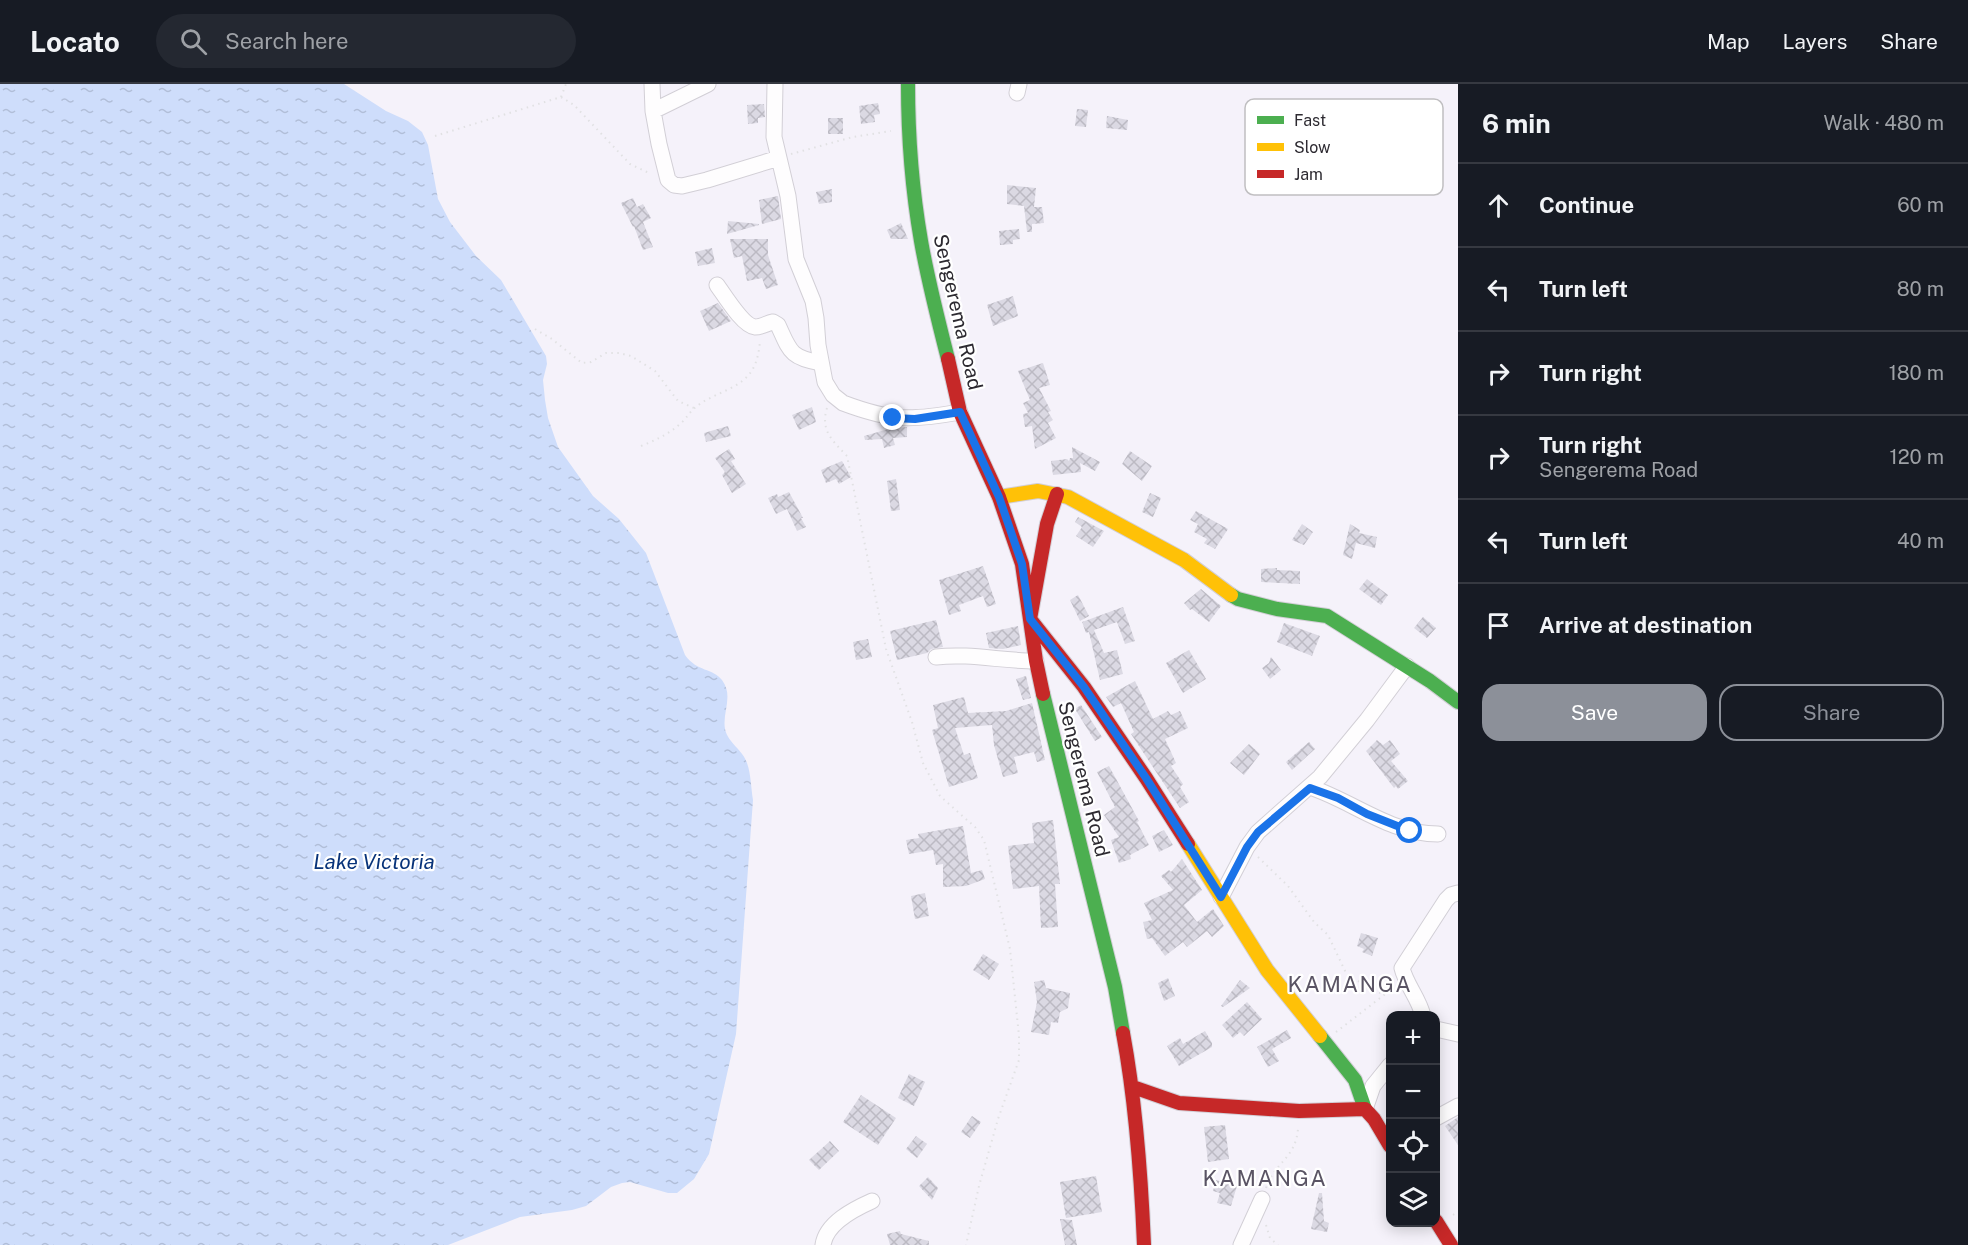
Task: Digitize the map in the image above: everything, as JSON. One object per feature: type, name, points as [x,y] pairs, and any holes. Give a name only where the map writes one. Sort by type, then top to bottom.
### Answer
[{"type":"street","points":[[652,84],[654,111],[668,180],[674,185],[682,186],[707,180],[779,158]]},
{"type":"street","points":[[654,111],[708,84]]},
{"type":"street","points":[[775,84],[774,137],[788,196],[796,260],[813,301],[825,382],[833,395],[843,403],[893,418],[915,419],[960,412]]},
{"type":"street","name":"Sengerema Road","points":[[908,84],[908,129],[921,241],[960,412],[999,497],[1022,564],[1036,661],[1060,768],[1115,987],[1132,1087],[1141,1170],[1144,1245]]},
{"type":"street","points":[[717,285],[749,326],[762,326],[769,322],[778,325],[796,357],[821,363]]},
{"type":"street","points":[[999,497],[1038,491],[1068,497],[1184,560],[1238,599],[1277,609],[1327,616],[1407,666],[1458,702]]},
{"type":"street","points":[[1057,494],[1048,519],[1038,594],[1030,619],[1090,696],[1146,778],[1267,970],[1355,1080],[1365,1109],[1386,1140]]},
{"type":"street","points":[[936,657],[964,655],[996,660],[1036,661]]},
{"type":"street","points":[[1221,897],[1247,847],[1264,826],[1310,788],[1407,666]]},
{"type":"street","points":[[1310,788],[1338,798],[1367,814],[1404,829],[1417,833],[1438,834]]},
{"type":"street","points":[[1422,1011],[1402,968],[1446,900],[1458,893]]},
{"type":"street","points":[[1440,1030],[1458,1034]]},
{"type":"street","points":[[1365,1109],[1373,1086],[1386,1070]]},
{"type":"street","points":[[1132,1087],[1179,1103],[1299,1111],[1365,1109]]},
{"type":"street","points":[[1440,1116],[1458,1106]]},
{"type":"street","points":[[1241,1245],[1262,1199]]},
{"type":"street","points":[[823,1245],[828,1231],[840,1220],[853,1210],[872,1202]]},
{"type":"street","points":[[1432,1245],[1448,1240],[1440,1227]]},
{"type":"path","points":[[561,97],[566,84]]},
{"type":"path","points":[[435,136],[561,97],[574,105],[630,164],[668,180]]},
{"type":"path","points":[[779,158],[853,137],[908,129]]},
{"type":"path","points":[[641,446],[671,431],[682,423],[694,408],[712,396],[741,383],[756,362],[762,326]]},
{"type":"path","points":[[535,328],[582,363],[591,362],[606,353],[631,356],[655,370],[678,401],[694,408]]},
{"type":"path","points":[[833,395],[826,412],[827,434],[847,456],[886,649],[912,722],[923,763],[931,780],[940,796],[975,827],[984,840],[1010,949],[1019,1036],[1019,1060],[998,1119],[979,1186],[966,1245]]},
{"type":"path","points":[[1247,847],[1288,886],[1307,914],[1328,935],[1347,975],[1384,995]]},
{"type":"path","points":[[1324,1042],[1384,995],[1402,968]]},
{"type":"path","points":[[1278,1245],[1270,1238],[1262,1199],[1272,1174],[1294,1149],[1297,1140],[1299,1111]]},
{"type":"water","name":"Lake Victoria","points":[[0,84],[344,84],[386,111],[408,121],[422,132],[428,145],[438,199],[450,222],[476,256],[501,280],[546,356],[547,364],[543,380],[545,400],[548,418],[558,447],[593,496],[619,519],[646,553],[685,655],[695,664],[714,673],[722,680],[727,692],[725,729],[729,738],[745,758],[748,767],[753,800],[736,1034],[709,1154],[694,1179],[677,1193],[668,1193],[630,1182],[622,1183],[611,1187],[586,1206],[520,1217],[448,1245],[0,1245]]},
{"type":"building","points":[[878,103],[880,114],[874,115],[875,122],[861,124],[859,106]]},
{"type":"building","points":[[764,104],[765,117],[758,118],[758,123],[748,124],[747,105]]},
{"type":"building","points":[[1077,109],[1088,110],[1086,127],[1075,126]]},
{"type":"building","points":[[1107,116],[1128,120],[1127,130],[1106,128]]},
{"type":"building","points":[[828,118],[843,118],[843,134],[828,134]]},
{"type":"building","points":[[1007,185],[1036,188],[1034,207],[1042,207],[1044,223],[1032,224],[1032,232],[1027,232],[1024,206],[1007,204]]},
{"type":"building","points":[[832,189],[832,202],[819,204],[816,192]]},
{"type":"building","points":[[778,196],[781,219],[762,224],[759,200]]},
{"type":"building","points":[[633,198],[637,207],[643,204],[651,218],[643,222],[653,247],[643,250],[634,226],[621,203]]},
{"type":"building","points":[[728,221],[759,224],[759,225],[727,234]]},
{"type":"building","points":[[901,223],[908,239],[891,239],[887,230]]},
{"type":"building","points":[[1019,229],[1020,239],[1013,240],[1013,244],[1000,245],[999,231]]},
{"type":"building","points":[[730,239],[768,239],[768,255],[778,285],[766,289],[762,278],[747,281],[742,256],[734,258]]},
{"type":"building","points":[[712,248],[715,263],[698,266],[695,252]]},
{"type":"building","points":[[1013,296],[1018,316],[993,326],[987,305]]},
{"type":"building","points":[[718,303],[731,321],[709,331],[700,311]]},
{"type":"building","points":[[1043,363],[1050,385],[1039,388],[1051,411],[1048,412],[1053,420],[1048,423],[1056,438],[1035,449],[1032,426],[1025,427],[1023,414],[1028,413],[1023,403],[1030,400],[1018,371]]},
{"type":"building","points":[[812,407],[816,422],[799,430],[792,415]]},
{"type":"building","points":[[728,426],[731,436],[706,442],[704,433]]},
{"type":"building","points":[[907,427],[907,437],[893,438],[895,445],[884,448],[882,439],[865,440],[864,436],[892,428]]},
{"type":"building","points":[[1072,447],[1100,462],[1095,471],[1080,463],[1081,472],[1053,475],[1051,461],[1067,459],[1069,461],[1073,458]]},
{"type":"building","points":[[729,449],[735,459],[731,461],[746,484],[732,493],[722,475],[725,472],[715,458]]},
{"type":"building","points":[[1130,451],[1152,466],[1142,481],[1122,464]]},
{"type":"building","points":[[842,461],[851,477],[839,484],[836,479],[826,483],[821,470]]},
{"type":"building","points":[[896,479],[900,510],[891,511],[887,481]]},
{"type":"building","points":[[789,492],[806,527],[797,531],[787,509],[776,514],[768,498]]},
{"type":"building","points":[[1150,493],[1161,498],[1153,517],[1142,512]]},
{"type":"building","points":[[1196,511],[1228,529],[1215,549],[1204,543],[1207,539],[1194,532],[1198,524],[1190,520]]},
{"type":"building","points":[[1078,517],[1104,531],[1093,547],[1076,536],[1082,527],[1075,522]]},
{"type":"building","points":[[1302,524],[1313,532],[1304,545],[1292,540]]},
{"type":"building","points":[[1350,524],[1360,530],[1359,533],[1377,537],[1375,548],[1356,543],[1352,559],[1343,555]]},
{"type":"building","points":[[983,566],[996,604],[987,607],[983,596],[959,605],[961,611],[949,615],[939,580]]},
{"type":"building","points":[[1277,568],[1277,570],[1300,571],[1300,584],[1261,582],[1261,569]]},
{"type":"building","points":[[1367,579],[1388,595],[1381,605],[1359,589]]},
{"type":"building","points":[[1201,589],[1221,606],[1209,622],[1192,609],[1190,610],[1184,603]]},
{"type":"building","points":[[1078,595],[1089,616],[1080,621],[1070,600]]},
{"type":"building","points":[[1123,607],[1135,641],[1125,644],[1117,622],[1094,630],[1104,653],[1117,650],[1123,674],[1100,680],[1089,632],[1086,633],[1082,622]]},
{"type":"building","points":[[1423,617],[1436,628],[1427,638],[1414,628]]},
{"type":"building","points":[[936,620],[943,647],[897,660],[890,631]]},
{"type":"building","points":[[1284,623],[1320,636],[1312,656],[1277,642]]},
{"type":"building","points":[[1018,626],[1021,645],[1003,649],[989,648],[986,633]]},
{"type":"building","points":[[868,639],[872,657],[856,660],[853,642]]},
{"type":"building","points":[[1189,650],[1206,679],[1183,693],[1166,663]]},
{"type":"building","points":[[1271,657],[1281,670],[1270,679],[1262,668],[1269,663]]},
{"type":"building","points":[[1026,676],[1031,698],[1023,700],[1016,679]]},
{"type":"building","points":[[1135,681],[1153,719],[1168,711],[1171,715],[1180,711],[1188,728],[1165,739],[1176,763],[1171,766],[1183,784],[1180,787],[1189,802],[1180,808],[1131,734],[1134,732],[1121,703],[1113,707],[1106,697]]},
{"type":"building","points":[[964,697],[968,713],[1006,711],[1032,703],[1045,760],[1037,762],[1034,752],[1014,757],[1018,773],[1003,777],[994,745],[992,725],[955,728],[964,755],[970,753],[978,778],[949,787],[932,730],[938,728],[933,705]]},
{"type":"building","points":[[1081,705],[1102,737],[1095,741],[1075,709]]},
{"type":"building","points":[[1377,740],[1383,745],[1390,740],[1400,754],[1391,761],[1408,781],[1398,789],[1396,786],[1394,788],[1366,751]]},
{"type":"building","points":[[1309,742],[1315,749],[1292,770],[1286,762]]},
{"type":"building","points":[[1249,744],[1260,754],[1244,775],[1230,763]]},
{"type":"building","points":[[1109,766],[1139,821],[1137,822],[1149,845],[1130,855],[1131,859],[1119,863],[1111,840],[1119,837],[1104,815],[1115,807],[1097,772]]},
{"type":"building","points":[[1053,820],[1060,884],[1055,884],[1058,927],[1041,928],[1039,886],[1013,889],[1008,846],[1034,843],[1032,823]]},
{"type":"building","points":[[963,826],[971,873],[982,870],[985,879],[966,886],[943,887],[943,864],[936,865],[933,850],[909,854],[906,840],[919,838],[918,834]]},
{"type":"building","points":[[1164,830],[1173,845],[1159,852],[1152,836]]},
{"type":"building","points":[[1182,859],[1202,890],[1184,905],[1197,922],[1213,909],[1224,926],[1212,937],[1207,931],[1187,947],[1183,942],[1165,956],[1152,938],[1147,939],[1143,922],[1152,920],[1144,903],[1173,890],[1161,876],[1169,870],[1171,872]]},
{"type":"building","points":[[925,893],[929,916],[915,919],[911,896]]},
{"type":"building","points":[[1361,933],[1378,938],[1372,956],[1362,952],[1364,949],[1357,946]]},
{"type":"building","points":[[983,954],[999,964],[989,980],[973,970]]},
{"type":"building","points":[[1168,978],[1175,996],[1164,1001],[1158,983]]},
{"type":"building","points":[[1044,980],[1046,988],[1070,993],[1068,1008],[1060,1012],[1058,1023],[1051,1022],[1049,1035],[1031,1032],[1037,1002],[1034,982]]},
{"type":"building","points":[[1240,980],[1250,988],[1223,1007],[1221,1006]]},
{"type":"building","points":[[1247,1002],[1262,1019],[1244,1036],[1240,1032],[1233,1038],[1222,1025]]},
{"type":"building","points":[[1287,1030],[1291,1038],[1272,1049],[1279,1061],[1268,1067],[1257,1047]]},
{"type":"building","points":[[1205,1031],[1212,1047],[1179,1066],[1167,1046],[1180,1038],[1183,1044]]},
{"type":"building","points":[[909,1074],[925,1082],[914,1106],[898,1098]]},
{"type":"building","points":[[861,1095],[896,1118],[878,1145],[843,1122]]},
{"type":"building","points":[[972,1116],[981,1122],[970,1138],[961,1132]]},
{"type":"building","points":[[1458,1117],[1458,1145],[1445,1126]]},
{"type":"building","points":[[1225,1125],[1229,1159],[1208,1162],[1204,1127]]},
{"type":"building","points":[[916,1136],[927,1144],[917,1158],[906,1149]]},
{"type":"building","points":[[830,1141],[839,1151],[819,1170],[809,1160]]},
{"type":"building","points":[[1096,1176],[1102,1212],[1066,1218],[1060,1182]]},
{"type":"building","points":[[928,1177],[938,1188],[932,1200],[919,1186]]},
{"type":"building","points":[[1216,1180],[1237,1186],[1231,1206],[1217,1203],[1220,1193],[1213,1191]]},
{"type":"building","points":[[1319,1193],[1322,1193],[1324,1221],[1329,1223],[1327,1232],[1311,1229]]},
{"type":"building","points":[[1060,1219],[1072,1220],[1077,1245],[1065,1245]]},
{"type":"building","points":[[900,1231],[901,1234],[929,1241],[929,1245],[890,1245],[887,1234]]},
{"type":"traffic: fast","points":[[908,84],[911,163],[918,221],[930,286],[948,359]]},
{"type":"traffic: fast","points":[[1231,595],[1277,609],[1327,616],[1430,681],[1458,702]]},
{"type":"traffic: fast","points":[[1043,694],[1115,987],[1123,1033]]},
{"type":"traffic: fast","points":[[1320,1036],[1355,1080],[1365,1109]]},
{"type":"traffic: slow","points":[[999,497],[1038,491],[1068,497],[1184,560],[1231,595]]},
{"type":"traffic: slow","points":[[1188,844],[1267,970],[1320,1036]]},
{"type":"traffic: jam","points":[[948,359],[960,412],[999,497],[1022,564],[1043,694]]},
{"type":"traffic: jam","points":[[1057,494],[1047,524],[1030,619],[1084,687],[1188,844]]},
{"type":"traffic: jam","points":[[1123,1033],[1137,1138],[1144,1245]]},
{"type":"traffic: jam","points":[[1133,1087],[1179,1103],[1299,1111],[1365,1109],[1386,1139]]},
{"type":"traffic: jam","points":[[1440,1227],[1451,1245]]},
{"type":"district","name":"KAMANGA","points":[[1350,984]]},
{"type":"district","name":"KAMANGA","points":[[1265,1178]]},
{"type":"route","points":[[893,418],[915,419],[960,412],[999,497],[1022,564],[1030,619],[1084,687],[1146,778],[1221,897],[1247,847],[1258,832],[1310,788],[1328,793],[1383,822],[1410,831]]}]
